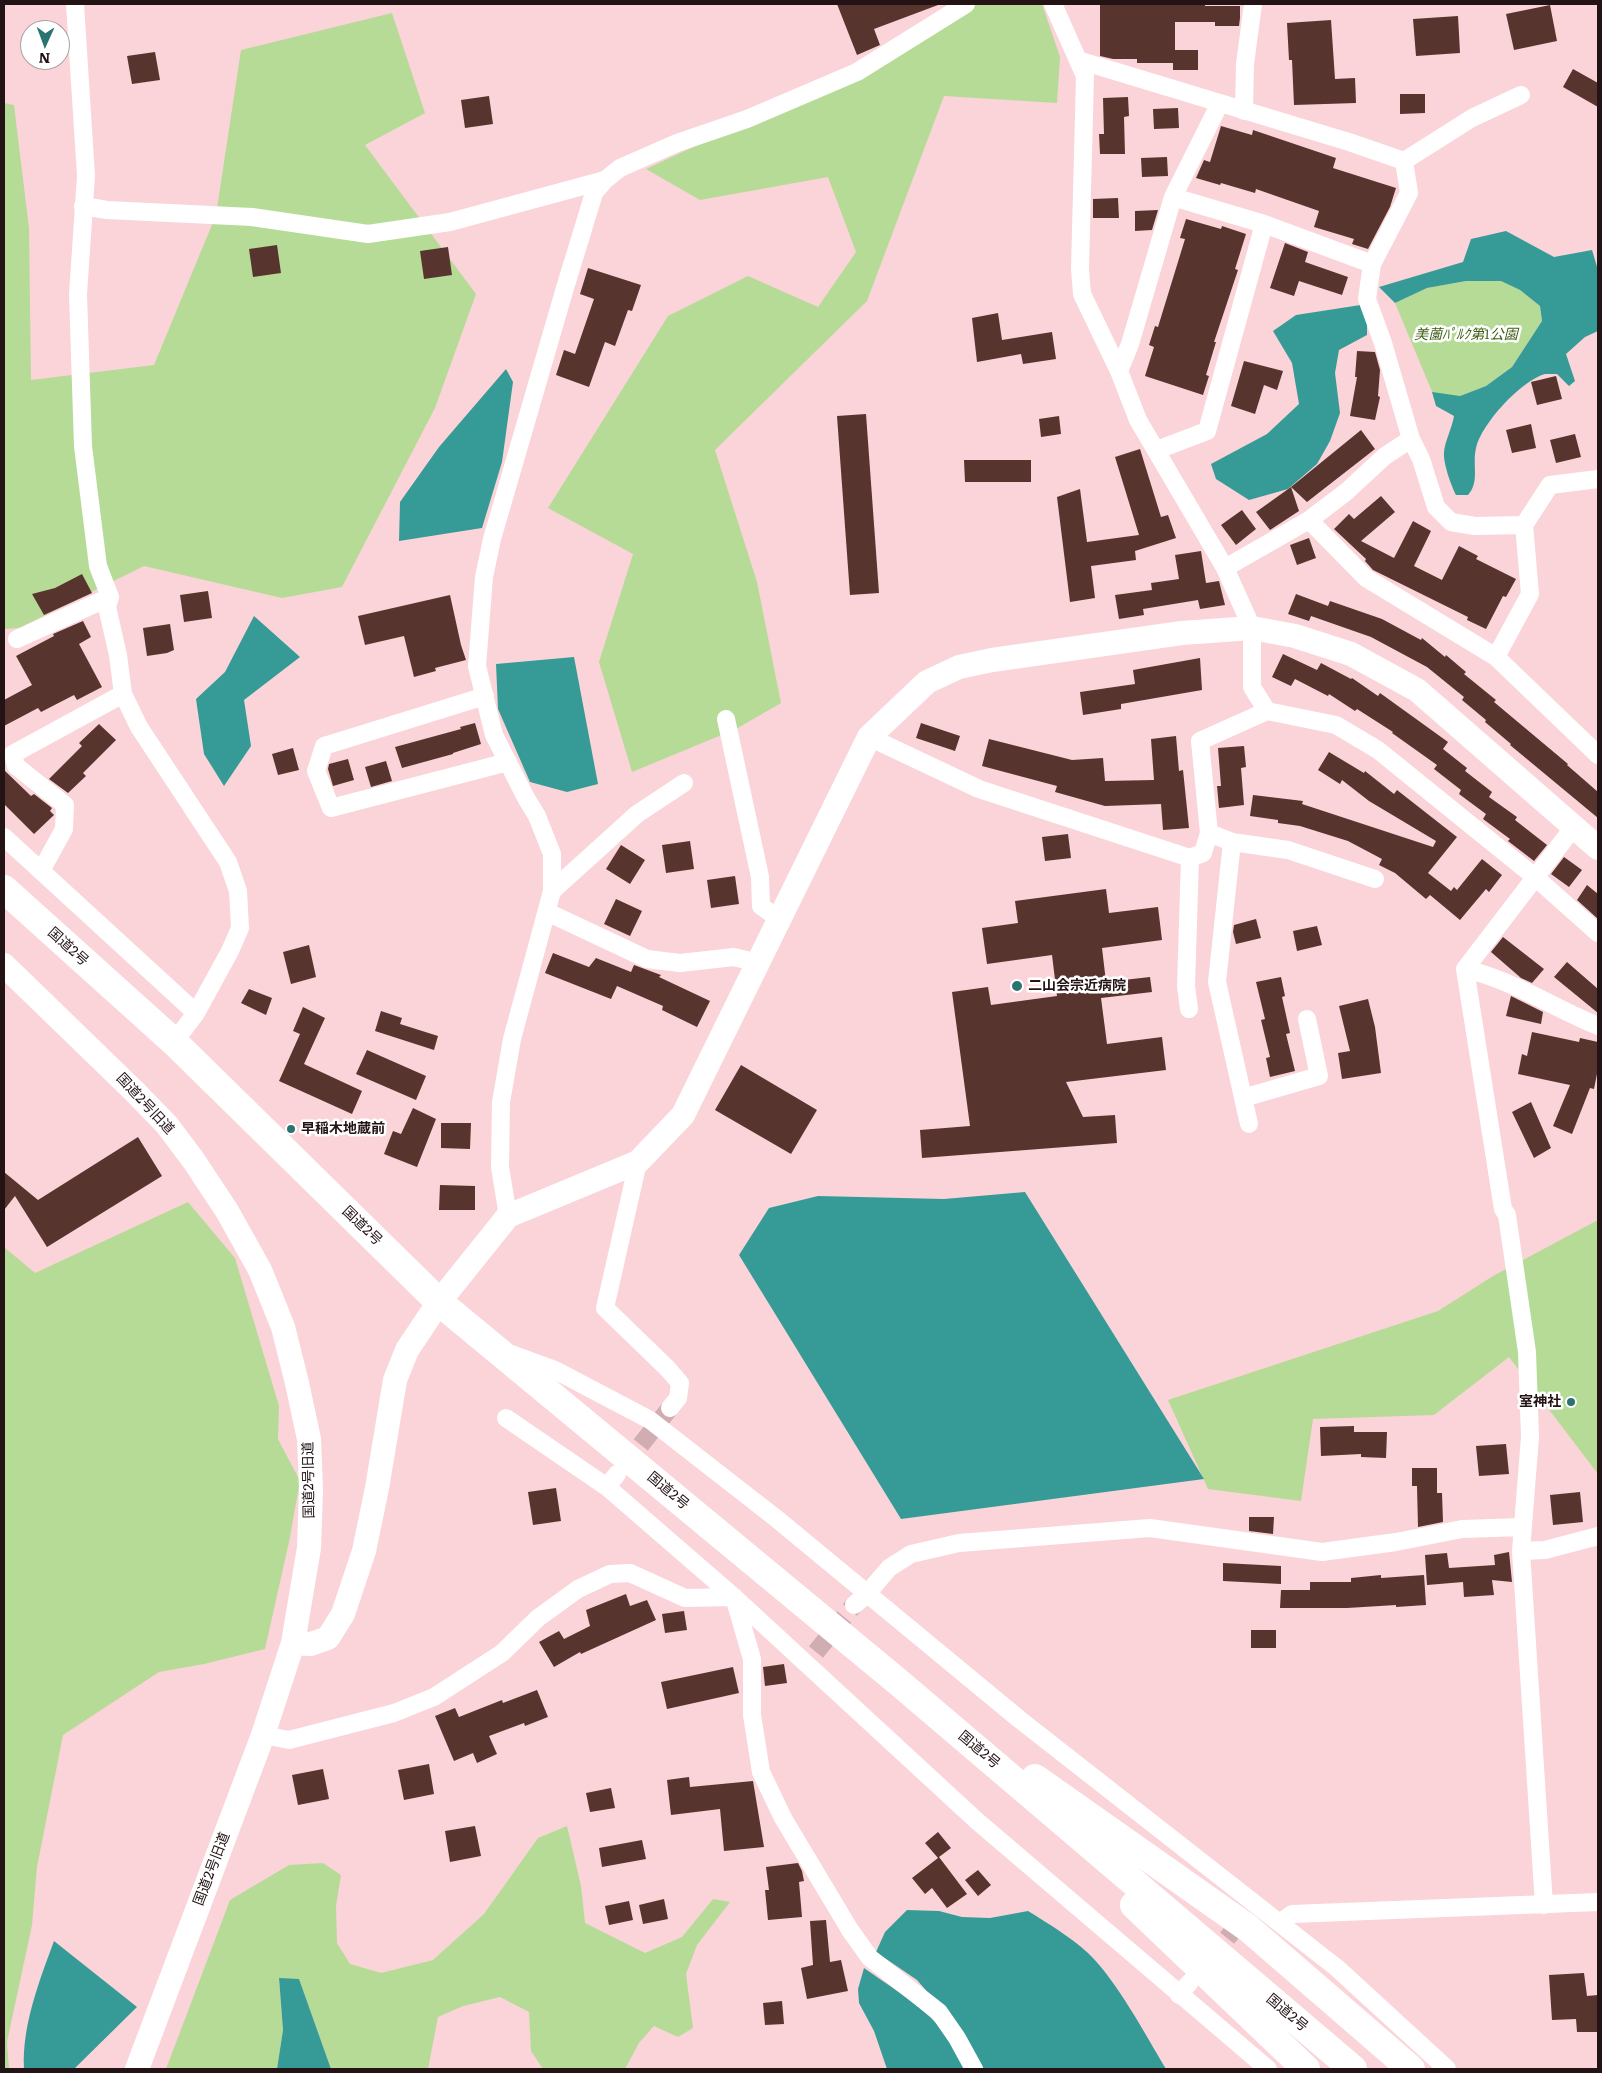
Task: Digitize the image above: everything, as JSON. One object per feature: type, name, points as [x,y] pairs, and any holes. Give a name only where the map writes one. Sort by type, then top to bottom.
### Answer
[{"type":"highway","name":"国道2号","points":[[4,889],[174,1042],[439,1302],[897,1681],[1353,2069]]},
{"type":"highway","points":[[897,1681],[1248,1928],[1411,2069]]},
{"type":"highway","points":[[1074,1832],[1097,1870],[1306,2069]]},
{"type":"street","points":[[75,4],[86,176],[78,294],[83,446],[98,566],[110,597],[107,607],[118,655],[123,694],[139,727],[228,862],[238,891],[240,928],[196,1012],[174,1042]]},
{"type":"street","points":[[508,1216],[500,1167],[501,1102],[512,1039],[552,891],[552,854],[537,816],[494,735],[477,666],[478,648],[484,577],[492,539],[594,194],[605,180],[620,168],[669,147],[747,119],[857,72],[966,4]]},
{"type":"street","points":[[1053,4],[1085,76],[1080,269],[1082,294],[1118,371],[1138,420],[1225,568],[1252,628],[1252,687],[1266,712]]},
{"type":"street","points":[[1244,111],[1245,64],[1252,4]]},
{"type":"street","points":[[1078,60],[1349,142],[1404,161]]},
{"type":"street","points":[[1404,161],[1472,118],[1521,95]]},
{"type":"street","points":[[1118,371],[1130,344],[1173,197],[1220,104]]},
{"type":"street","points":[[1404,161],[1409,193],[1372,264],[1367,299],[1411,439],[1421,459],[1436,507],[1451,522],[1475,526],[1524,525]]},
{"type":"street","points":[[83,206],[107,210],[252,217],[368,234],[450,222],[605,180]]},
{"type":"street","points":[[1173,197],[1264,224],[1372,264]]},
{"type":"street","points":[[1157,450],[1206,431],[1264,224]]},
{"type":"street","points":[[1225,568],[1309,520],[1346,492],[1385,456],[1411,439]]},
{"type":"street","points":[[1496,657],[1530,594],[1524,525],[1550,486],[1598,479]]},
{"type":"street","points":[[1309,520],[1366,578],[1496,657],[1598,753]]},
{"type":"street","points":[[17,639],[110,597]]},
{"type":"street","points":[[293,1643],[311,1644],[328,1638],[343,1614],[364,1551],[377,1488],[395,1380],[407,1350],[439,1302],[508,1216],[638,1162],[683,1115],[869,737],[928,682],[959,667],[992,660],[1182,632],[1252,628],[1295,636],[1351,654],[1417,690],[1598,848]]},
{"type":"street","points":[[41,871],[64,830],[65,805],[16,766],[14,754],[123,694]]},
{"type":"street","points":[[485,696],[324,746],[316,771],[331,808],[508,762]]},
{"type":"street","points":[[869,737],[979,789],[1190,858],[1203,854],[1209,833],[1200,741],[1266,712],[1336,725],[1378,750],[1535,877],[1598,933]]},
{"type":"street","points":[[726,719],[760,877],[760,906],[779,920]]},
{"type":"street","points":[[552,891],[637,814],[684,783]]},
{"type":"street","points":[[1544,1905],[1521,1551],[1530,1437],[1527,1352],[1465,969],[1573,828]]},
{"type":"street","points":[[1209,833],[1232,842],[1288,850],[1375,879]]},
{"type":"street","points":[[4,837],[196,1012]]},
{"type":"street","points":[[1232,842],[1217,982],[1249,1124]]},
{"type":"street","points":[[1189,1009],[1186,986],[1190,858]]},
{"type":"street","points":[[547,912],[647,959],[680,963],[734,957],[758,963]]},
{"type":"street","name":"国道2号旧道","points":[[4,965],[167,1125],[194,1161],[227,1211],[260,1270],[283,1327],[298,1383],[308,1439],[311,1489],[309,1548],[293,1643],[262,1735],[137,2069]]},
{"type":"street","points":[[1465,969],[1518,987],[1598,1026]]},
{"type":"street","points":[[1243,1098],[1319,1076],[1307,1019]]},
{"type":"street","points":[[638,1162],[604,1308],[680,1383],[678,1398],[670,1408]]},
{"type":"street","points":[[497,1349],[555,1370],[650,1420],[777,1520],[860,1600],[1019,1719],[1252,1908],[1280,1922],[1337,1968],[1447,2069]]},
{"type":"street","points":[[506,1418],[612,1481],[734,1598],[811,1658],[977,1821],[1185,1989],[1268,2069]]},
{"type":"street","points":[[860,1600],[889,1568],[911,1554],[959,1543],[1150,1528],[1322,1552],[1396,1542],[1462,1529],[1522,1527]]},
{"type":"street","points":[[1521,1551],[1545,1550],[1598,1536]]},
{"type":"street","points":[[262,1735],[289,1740],[394,1714],[434,1697],[502,1653],[546,1612],[578,1589],[610,1574],[630,1573],[685,1598],[734,1598]]},
{"type":"street","points":[[734,1598],[752,1659],[752,1715],[761,1772],[783,1818],[850,1930],[870,1958],[939,2012],[957,2038],[974,2069]]},
{"type":"street","points":[[1280,1922],[1292,1914],[1598,1902]]},
{"type":"green space","points":[[964,4],[1042,4],[1060,57],[1057,103],[944,96],[867,301],[715,450],[757,582],[781,703],[736,729],[632,772],[599,662],[633,554],[548,508],[668,316],[748,276],[818,307],[856,252],[828,177],[700,200],[646,169],[799,98]]},
{"type":"green space","points":[[392,13],[425,113],[365,145],[476,294],[435,408],[342,587],[282,598],[144,566],[19,628],[4,629],[4,103],[14,105],[29,228],[31,380],[154,365],[216,215],[241,50]]},
{"type":"green space","name":"美薗ﾊﾟﾙｸ第1公園","points":[[1466,281],[1501,281],[1520,290],[1540,306],[1542,321],[1512,367],[1486,386],[1460,396],[1433,394],[1395,303],[1427,288]]},
{"type":"green space","points":[[188,1202],[235,1258],[279,1406],[278,1439],[300,1481],[289,1542],[265,1649],[204,1664],[159,1672],[63,1735],[37,1867],[32,1925],[7,2042],[9,2069],[4,2069],[4,1247],[35,1273]]},
{"type":"green space","points":[[1598,1220],[1598,1474],[1509,1357],[1434,1415],[1313,1419],[1301,1501],[1208,1489],[1168,1400],[1438,1311],[1493,1276]]},
{"type":"green space","points":[[567,1826],[581,1886],[585,1923],[645,1953],[682,1937],[713,1899],[730,1902],[697,1945],[686,1974],[693,2028],[678,2037],[654,2026],[639,2043],[625,2069],[543,2069],[531,2051],[529,2012],[500,1997],[463,2006],[438,2017],[428,2069],[331,2069],[299,1980],[279,1979],[283,2030],[277,2069],[166,2069],[230,1900],[289,1865],[323,1863],[341,1875],[336,1906],[337,1943],[350,1964],[381,1973],[433,1960],[484,1914],[538,1838]]},
{"type":"water","points":[[1506,231],[1554,257],[1592,250],[1598,270],[1598,331],[1585,337],[1566,354],[1575,381],[1569,386],[1557,374],[1545,374],[1525,385],[1504,404],[1479,438],[1475,454],[1475,479],[1472,490],[1468,495],[1456,495],[1444,457],[1454,416],[1436,406],[1432,392],[1460,396],[1486,386],[1512,367],[1542,321],[1540,306],[1520,290],[1501,281],[1466,281],[1427,288],[1395,303],[1379,287],[1463,262],[1471,239]]},
{"type":"water","points":[[1367,304],[1367,335],[1339,350],[1335,373],[1340,413],[1330,441],[1317,464],[1288,489],[1249,500],[1216,479],[1211,464],[1267,434],[1299,404],[1292,363],[1273,331],[1296,315]]},
{"type":"water","points":[[506,369],[513,382],[502,462],[482,528],[399,541],[400,502],[439,447]]},
{"type":"water","points":[[254,616],[300,657],[244,700],[251,746],[224,786],[204,754],[196,699],[225,672]]},
{"type":"water","points":[[574,657],[598,784],[567,792],[530,782],[498,709],[496,664]]},
{"type":"water","points":[[1025,1192],[1204,1479],[901,1519],[739,1255],[769,1208],[818,1196],[944,1199]]},
{"type":"water","points":[[907,1910],[939,1911],[962,1917],[990,1918],[1028,1911],[1059,1930],[1088,1953],[1099,1965],[1130,2008],[1166,2069],[984,2069],[956,2025],[917,1980],[876,1952],[885,1932]]},
{"type":"water","points":[[54,1941],[137,2007],[74,2069],[24,2069],[24,2053],[29,2020],[37,1988]]},
{"type":"water","points":[[864,1968],[930,2017],[946,2035],[966,2069],[887,2069],[874,2031],[859,2003],[858,1989]]},
{"type":"water","points":[[279,1978],[299,1979],[331,2069],[277,2069],[283,2030]]},
{"type":"building","points":[[837,4],[938,5],[874,29],[880,45],[857,55]]},
{"type":"building","points":[[1100,4],[1240,6],[1239,26],[1215,26],[1215,22],[1175,22],[1175,50],[1198,50],[1198,70],[1173,70],[1173,63],[1137,63],[1137,59],[1113,59],[1100,56]]},
{"type":"building","points":[[1550,5],[1557,41],[1514,50],[1506,14]]},
{"type":"building","points":[[1458,16],[1460,53],[1416,56],[1413,19]]},
{"type":"building","points":[[1331,20],[1335,79],[1355,78],[1356,103],[1294,105],[1292,60],[1289,60],[1287,23]]},
{"type":"building","points":[[155,52],[160,80],[132,84],[127,56]]},
{"type":"building","points":[[1573,69],[1598,83],[1598,107],[1563,87]]},
{"type":"building","points":[[1400,94],[1425,94],[1425,113],[1400,114]]},
{"type":"building","points":[[489,96],[493,124],[465,128],[461,100]]},
{"type":"building","points":[[1128,97],[1129,116],[1124,117],[1125,154],[1100,154],[1099,134],[1104,134],[1103,98]]},
{"type":"building","points":[[1178,108],[1179,128],[1154,129],[1153,109]]},
{"type":"building","points":[[1221,126],[1252,135],[1253,130],[1336,158],[1333,168],[1396,188],[1390,207],[1368,249],[1352,244],[1354,239],[1314,227],[1319,211],[1256,189],[1255,193],[1196,178],[1204,160],[1210,162]]},
{"type":"building","points":[[1167,157],[1168,176],[1142,177],[1141,158]]},
{"type":"building","points":[[1118,198],[1119,218],[1093,218],[1093,199]]},
{"type":"building","points":[[1158,210],[1152,230],[1135,231],[1135,211]]},
{"type":"building","points":[[1186,219],[1221,229],[1222,226],[1246,234],[1235,269],[1238,270],[1214,342],[1216,342],[1206,375],[1209,376],[1203,395],[1145,376],[1154,347],[1149,345],[1155,326],[1158,327],[1185,239],[1180,238]]},
{"type":"building","points":[[1285,243],[1308,252],[1305,262],[1348,277],[1342,295],[1299,281],[1294,296],[1270,288]]},
{"type":"building","points":[[277,245],[281,273],[253,277],[249,249]]},
{"type":"building","points":[[448,247],[452,275],[424,279],[420,251]]},
{"type":"building","points":[[588,268],[641,285],[632,311],[628,310],[615,346],[605,342],[589,387],[556,375],[564,350],[575,354],[594,299],[580,294]]},
{"type":"building","points":[[998,313],[1002,340],[1052,332],[1056,359],[1023,364],[1021,354],[977,362],[972,318]]},
{"type":"building","points":[[1357,351],[1375,352],[1380,370],[1378,396],[1380,397],[1375,420],[1350,416],[1357,377],[1355,377]]},
{"type":"building","points":[[1244,361],[1283,371],[1277,390],[1264,385],[1255,414],[1231,406]]},
{"type":"building","points":[[1556,376],[1562,399],[1537,405],[1531,382]]},
{"type":"building","points":[[866,414],[879,593],[850,595],[837,416]]},
{"type":"building","points":[[1059,416],[1061,434],[1041,437],[1039,419]]},
{"type":"building","points":[[1531,424],[1536,448],[1512,453],[1506,430]]},
{"type":"building","points":[[1361,430],[1375,449],[1307,502],[1291,487]]},
{"type":"building","points":[[1575,434],[1581,457],[1556,463],[1550,440]]},
{"type":"building","points":[[1140,449],[1161,517],[1168,515],[1176,538],[1135,551],[1136,560],[1091,566],[1095,598],[1070,602],[1057,497],[1080,489],[1087,542],[1139,535],[1115,457]]},
{"type":"building","points":[[964,460],[1031,460],[1031,482],[965,482]]},
{"type":"building","points":[[1291,487],[1299,511],[1270,530],[1256,512]]},
{"type":"building","points":[[1381,496],[1395,512],[1361,541],[1394,558],[1413,521],[1431,531],[1414,566],[1442,580],[1459,546],[1478,556],[1476,559],[1516,579],[1506,597],[1503,596],[1486,629],[1467,620],[1468,617],[1373,570],[1365,561],[1366,559],[1334,529],[1349,514],[1354,519]]},
{"type":"building","points":[[1242,510],[1256,529],[1236,545],[1221,525]]},
{"type":"building","points":[[1309,538],[1316,558],[1297,565],[1290,545]]},
{"type":"building","points":[[1201,551],[1206,583],[1219,581],[1225,605],[1200,609],[1198,600],[1143,609],[1144,615],[1119,619],[1115,595],[1152,590],[1151,583],[1179,579],[1175,555]]},
{"type":"building","points":[[82,574],[92,593],[44,615],[32,594],[55,588]]},
{"type":"building","points":[[208,591],[212,618],[184,622],[180,595]]},
{"type":"building","points":[[1296,594],[1328,606],[1330,601],[1382,619],[1421,640],[1422,638],[1445,657],[1446,655],[1466,672],[1464,674],[1496,700],[1494,702],[1568,764],[1598,792],[1598,818],[1510,745],[1485,722],[1486,720],[1462,700],[1464,697],[1427,667],[1371,637],[1311,616],[1309,621],[1288,614]]},
{"type":"building","points":[[450,595],[466,660],[435,668],[436,671],[414,677],[404,636],[365,645],[358,616]]},
{"type":"building","points":[[83,621],[91,637],[79,644],[102,687],[77,700],[74,695],[41,712],[38,708],[4,726],[4,700],[32,685],[16,656],[54,636],[53,634]]},
{"type":"building","points":[[170,624],[174,650],[147,656],[143,628]]},
{"type":"building","points":[[1283,654],[1317,670],[1321,663],[1352,678],[1378,696],[1380,693],[1448,742],[1443,749],[1467,768],[1465,771],[1492,792],[1489,797],[1517,817],[1515,820],[1547,845],[1534,861],[1508,841],[1510,839],[1483,819],[1486,814],[1459,794],[1461,790],[1434,769],[1437,765],[1393,732],[1329,694],[1328,696],[1295,679],[1291,686],[1272,677]]},
{"type":"building","points":[[1200,658],[1202,690],[1121,704],[1121,709],[1083,715],[1080,692],[1135,684],[1133,670]]},
{"type":"building","points":[[475,723],[481,744],[402,768],[395,747],[461,729],[460,727]]},
{"type":"building","points":[[921,723],[960,736],[955,751],[916,738]]},
{"type":"building","points":[[99,724],[116,740],[83,773],[86,776],[68,793],[49,779],[82,746],[79,743]]},
{"type":"building","points":[[1176,736],[1179,771],[1183,770],[1189,828],[1163,830],[1161,804],[1105,806],[1055,792],[1057,786],[982,766],[989,739],[1072,760],[1103,758],[1105,781],[1154,780],[1151,739]]},
{"type":"building","points":[[1244,746],[1246,767],[1241,768],[1244,805],[1219,808],[1217,786],[1221,786],[1218,748]]},
{"type":"building","points":[[293,748],[299,770],[278,775],[272,754]]},
{"type":"building","points":[[1329,752],[1364,773],[1365,771],[1394,794],[1397,790],[1457,837],[1428,873],[1451,891],[1454,887],[1457,890],[1482,859],[1502,875],[1489,892],[1486,889],[1460,920],[1430,895],[1426,899],[1395,873],[1379,865],[1382,859],[1348,841],[1300,826],[1278,823],[1278,820],[1250,816],[1253,795],[1303,801],[1302,804],[1433,847],[1436,841],[1369,801],[1342,780],[1340,784],[1318,770]]},
{"type":"building","points":[[348,759],[354,780],[333,786],[328,769],[329,764]]},
{"type":"building","points":[[386,761],[392,781],[371,787],[365,767]]},
{"type":"building","points":[[4,770],[31,796],[34,794],[52,808],[50,811],[54,815],[34,834],[4,804]]},
{"type":"building","points":[[1068,834],[1071,858],[1045,861],[1042,837]]},
{"type":"building","points":[[690,841],[694,869],[666,873],[662,845]]},
{"type":"building","points":[[621,845],[645,860],[630,884],[606,869]]},
{"type":"building","points":[[1564,857],[1582,870],[1569,887],[1551,874]]},
{"type":"building","points":[[735,876],[739,904],[711,908],[707,880]]},
{"type":"building","points":[[1587,885],[1598,894],[1598,919],[1577,900]]},
{"type":"building","points":[[1106,889],[1109,913],[1158,907],[1162,940],[1102,948],[1106,982],[1150,977],[1152,992],[1101,998],[1107,1044],[1162,1037],[1166,1070],[1066,1082],[1083,1117],[1115,1115],[1117,1143],[922,1158],[920,1130],[970,1126],[952,992],[988,987],[991,1005],[1057,996],[1052,955],[987,964],[982,928],[1018,923],[1015,901]]},
{"type":"building","points":[[616,899],[642,911],[630,936],[604,924]]},
{"type":"building","points":[[1256,919],[1261,938],[1236,944],[1233,932],[1234,925]]},
{"type":"building","points":[[1317,926],[1322,945],[1297,951],[1293,931]]},
{"type":"building","points":[[1503,937],[1544,969],[1532,983],[1521,978],[1491,952]]},
{"type":"building","points":[[309,945],[316,977],[291,984],[283,952]]},
{"type":"building","points":[[553,953],[589,967],[596,958],[631,972],[634,965],[661,975],[659,977],[710,1001],[697,1027],[662,1010],[663,1006],[617,986],[611,999],[545,973]]},
{"type":"building","points":[[1567,962],[1598,989],[1598,1013],[1554,977]]},
{"type":"building","points":[[1281,977],[1285,996],[1282,997],[1290,1033],[1286,1034],[1295,1071],[1270,1077],[1266,1058],[1270,1057],[1261,1020],[1265,1019],[1256,982]]},
{"type":"building","points":[[249,989],[272,998],[266,1015],[241,1003]]},
{"type":"building","points":[[1511,996],[1543,1012],[1541,1024],[1506,1016]]},
{"type":"building","points":[[1368,999],[1375,1027],[1381,1073],[1342,1079],[1338,1053],[1350,1051],[1339,1006]]},
{"type":"building","points":[[303,1007],[325,1018],[304,1064],[362,1091],[352,1114],[279,1081],[300,1034],[293,1031]]},
{"type":"building","points":[[381,1011],[402,1018],[400,1024],[438,1036],[434,1050],[375,1031]]},
{"type":"building","points":[[1532,1032],[1579,1042],[1580,1038],[1598,1042],[1598,1069],[1594,1089],[1590,1088],[1572,1134],[1553,1126],[1570,1085],[1518,1074],[1522,1054],[1527,1056]]},
{"type":"building","points":[[367,1050],[426,1076],[416,1100],[356,1074]]},
{"type":"building","points":[[741,1065],[817,1110],[791,1154],[715,1110]]},
{"type":"building","points":[[1531,1102],[1551,1148],[1534,1158],[1512,1112]]},
{"type":"building","points":[[413,1108],[436,1119],[417,1167],[384,1154],[393,1131],[401,1134]]},
{"type":"building","points":[[441,1123],[471,1123],[470,1149],[441,1148]]},
{"type":"building","points":[[138,1137],[162,1176],[47,1247],[15,1196],[4,1210],[4,1172],[38,1200]]},
{"type":"building","points":[[440,1185],[475,1186],[475,1210],[439,1210]]},
{"type":"building","points":[[1354,1426],[1354,1432],[1387,1432],[1386,1458],[1361,1457],[1361,1454],[1321,1456],[1320,1427]]},
{"type":"building","points":[[1506,1444],[1509,1474],[1479,1476],[1476,1446]]},
{"type":"building","points":[[1412,1468],[1437,1468],[1437,1493],[1442,1493],[1443,1522],[1418,1527],[1417,1486],[1412,1486]]},
{"type":"building","points":[[556,1488],[561,1521],[533,1525],[528,1492]]},
{"type":"building","points":[[1580,1492],[1583,1522],[1553,1525],[1550,1495]]},
{"type":"building","points":[[1249,1517],[1274,1517],[1273,1534],[1249,1531]]},
{"type":"building","points":[[1509,1552],[1512,1582],[1492,1580],[1494,1595],[1464,1597],[1463,1582],[1427,1585],[1425,1555],[1447,1553],[1449,1568],[1495,1565],[1494,1555]]},
{"type":"building","points":[[1223,1563],[1281,1566],[1281,1584],[1223,1581]]},
{"type":"building","points":[[1381,1575],[1381,1578],[1424,1575],[1426,1605],[1280,1608],[1281,1590],[1310,1590],[1310,1582],[1351,1582],[1351,1578]]},
{"type":"building","points":[[626,1594],[630,1606],[647,1600],[656,1620],[581,1654],[580,1652],[554,1667],[539,1642],[559,1631],[564,1639],[590,1626],[586,1610]]},
{"type":"building","points":[[684,1611],[687,1630],[665,1633],[662,1614]]},
{"type":"building","points":[[1251,1630],[1276,1630],[1276,1648],[1251,1648]]},
{"type":"building","points":[[784,1664],[787,1683],[765,1686],[763,1667]]},
{"type":"building","points":[[733,1667],[739,1693],[667,1709],[661,1682]]},
{"type":"building","points":[[537,1690],[548,1717],[525,1726],[524,1723],[489,1736],[497,1754],[477,1763],[473,1753],[454,1761],[435,1716],[455,1708],[459,1717],[502,1700],[503,1703]]},
{"type":"building","points":[[429,1764],[434,1794],[404,1800],[398,1770]]},
{"type":"building","points":[[323,1769],[329,1799],[298,1805],[292,1775]]},
{"type":"building","points":[[689,1777],[690,1787],[753,1781],[764,1847],[724,1851],[720,1809],[671,1815],[667,1780]]},
{"type":"building","points":[[611,1788],[615,1808],[590,1812],[586,1793]]},
{"type":"building","points":[[475,1826],[481,1856],[450,1862],[445,1831]]},
{"type":"building","points":[[938,1832],[951,1848],[939,1857],[967,1894],[947,1908],[932,1888],[925,1894],[912,1878],[938,1858],[925,1843]]},
{"type":"building","points":[[642,1840],[646,1859],[602,1867],[599,1848]]},
{"type":"building","points":[[798,1863],[804,1881],[799,1882],[802,1917],[768,1920],[765,1890],[769,1890],[766,1867]]},
{"type":"building","points":[[978,1870],[991,1885],[978,1896],[965,1880]]},
{"type":"building","points":[[664,1899],[668,1919],[643,1924],[639,1905]]},
{"type":"building","points":[[629,1901],[633,1920],[609,1925],[605,1906]]},
{"type":"building","points":[[826,1920],[830,1962],[841,1960],[848,1991],[807,1999],[801,1968],[813,1965],[810,1921]]},
{"type":"building","points":[[1584,1973],[1587,1996],[1598,1995],[1598,2032],[1577,2032],[1576,2019],[1552,2020],[1549,1975]]},
{"type":"building","points":[[782,2001],[784,2024],[765,2025],[763,2003]]},
{"type":"tunnel","points":[[624,1466],[670,1408]]},
{"type":"tunnel","points":[[816,1652],[854,1605]]},
{"type":"tunnel","points":[[1210,1959],[1246,1915]]},
{"type":"place","name":"二山会宗近病院","points":[[1017,986]]},
{"type":"place","name":"早稲木地蔵前","points":[[291,1129]]},
{"type":"place","name":"室神社","points":[[1571,1402]]}]
